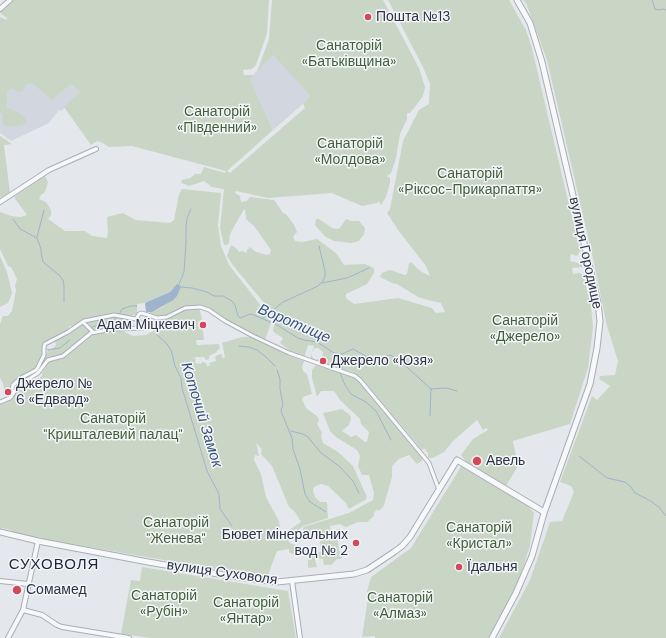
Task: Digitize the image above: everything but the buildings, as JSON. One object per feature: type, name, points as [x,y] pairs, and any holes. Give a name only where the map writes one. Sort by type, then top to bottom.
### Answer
[{"type":"street","points":[[0,9],[10,0]]},
{"type":"street","name":"вулиця Городище","points":[[492,638],[526,572],[544,512],[590,384],[598,348],[600,320],[598,303],[542,62],[530,23],[517,0]]},
{"type":"street","points":[[0,202],[49,170],[96,149]]},
{"type":"street","points":[[136,319],[139,314],[142,313],[157,318],[167,317],[185,308],[200,307],[209,310],[225,321],[289,354],[355,376],[375,397],[429,463],[439,490]]},
{"type":"street","points":[[0,402],[10,398],[13,394],[18,386],[38,373],[50,359],[63,356],[76,343],[94,332],[113,329],[143,328],[143,326],[136,319],[121,316],[83,322],[45,344],[44,355],[38,367],[36,370],[21,378],[13,385],[13,394]]},
{"type":"street","points":[[83,322],[94,332]]},
{"type":"street","name":"вулиця Суховоля","points":[[0,532],[136,560],[270,581],[354,574],[371,568],[407,542],[456,461],[460,461],[544,512]]},
{"type":"street","points":[[8,638],[22,610],[38,541]]},
{"type":"street","points":[[0,580],[28,584]]},
{"type":"street","points":[[292,580],[300,638]]},
{"type":"street","points":[[22,610],[42,615],[62,627],[129,638]]},
{"type":"shaded area","points":[[23,26],[80,92],[61,111],[59,110],[49,123],[11,141],[0,133],[0,113],[7,110],[7,61]]},
{"type":"shaded area","points":[[273,55],[312,96],[273,130],[249,79]]},
{"type":"green space","points":[[12,0],[269,0],[267,33],[256,65],[252,69],[243,70],[244,75],[253,75],[250,80],[273,130],[227,171],[230,173],[305,108],[303,104],[311,96],[273,55],[257,72],[269,39],[272,0],[383,0],[419,68],[425,87],[423,96],[410,113],[407,113],[407,119],[400,134],[396,158],[391,173],[387,176],[390,178],[390,183],[386,197],[381,205],[379,201],[377,203],[362,206],[332,193],[268,198],[236,191],[235,193],[240,196],[241,202],[247,201],[250,197],[274,200],[294,225],[297,232],[293,237],[295,241],[302,242],[317,239],[336,253],[344,265],[365,264],[374,268],[374,273],[367,284],[346,294],[346,298],[354,304],[398,298],[432,308],[436,313],[445,312],[441,303],[418,297],[397,284],[380,277],[382,273],[390,270],[405,275],[407,274],[409,264],[411,262],[420,271],[430,276],[426,266],[398,230],[387,213],[390,209],[403,141],[419,110],[429,104],[430,84],[423,67],[388,0],[509,0],[526,30],[532,49],[580,251],[577,256],[571,254],[570,261],[582,264],[583,267],[572,268],[573,274],[580,273],[583,276],[591,306],[593,327],[588,368],[570,424],[513,441],[518,466],[506,486],[464,462],[465,460],[461,455],[473,439],[488,430],[486,428],[483,430],[477,420],[453,441],[444,452],[433,458],[428,458],[428,453],[424,448],[422,450],[362,379],[352,372],[310,360],[312,353],[312,357],[315,360],[322,357],[323,352],[318,348],[315,348],[312,352],[314,346],[308,345],[304,358],[293,353],[280,343],[283,338],[273,331],[275,321],[272,313],[227,256],[231,245],[239,252],[242,251],[247,253],[247,250],[250,247],[256,252],[267,255],[270,254],[271,250],[254,226],[246,219],[244,209],[230,234],[229,243],[224,245],[220,228],[224,189],[212,187],[204,181],[189,186],[181,183],[182,180],[190,178],[195,174],[201,174],[204,167],[225,173],[226,171],[132,146],[109,147],[97,141],[91,145],[64,107],[80,92],[72,84],[52,100],[32,83],[26,84],[21,92],[18,92],[12,88],[7,91],[7,109],[12,109],[25,117],[27,122],[22,125],[8,127],[2,123],[3,113],[0,113],[0,17],[7,20],[7,18],[0,13],[0,11]]},
{"type":"green space","points":[[523,0],[666,0],[666,638],[499,638],[530,580],[550,522],[562,521],[574,492],[571,486],[560,482],[592,396],[597,400],[610,386],[599,379],[600,376],[615,375],[618,361],[607,326],[547,60],[526,3]]},
{"type":"green space","points":[[0,136],[12,144],[4,145],[10,193],[0,198]]},
{"type":"green space","points":[[45,176],[48,182],[45,192],[39,199],[46,202],[51,210],[51,215],[48,219],[65,231],[85,231],[92,236],[107,238],[107,217],[123,213],[136,220],[170,223],[174,220],[179,194],[182,189],[221,193],[218,225],[221,246],[229,265],[269,316],[271,323],[265,340],[253,336],[201,306],[185,307],[166,316],[156,317],[151,314],[149,312],[161,308],[172,301],[173,288],[170,292],[145,303],[137,304],[137,314],[131,316],[113,314],[84,320],[74,327],[70,326],[67,331],[45,342],[42,357],[36,368],[11,387],[11,395],[4,395],[3,383],[0,378],[0,324],[3,316],[8,316],[12,311],[17,279],[11,267],[8,266],[0,249],[0,212],[11,216],[21,217],[27,215],[14,197]]},
{"type":"green space","points":[[316,219],[319,219],[336,229],[340,228],[346,219],[351,221],[359,221],[365,228],[364,234],[359,241],[352,243],[334,241],[326,237],[315,225]]},
{"type":"green space","points":[[0,256],[7,272],[12,293],[8,303],[0,307]]},
{"type":"green space","points":[[199,307],[202,319],[198,322],[198,325],[199,329],[203,330],[204,340],[196,340],[197,345],[219,344],[220,348],[209,356],[209,359],[206,360],[204,357],[193,358],[196,359],[195,363],[206,363],[207,366],[210,365],[209,363],[216,361],[215,357],[218,355],[222,354],[222,358],[225,357],[222,343],[242,337],[251,337],[259,340],[304,361],[302,367],[303,371],[307,374],[312,394],[303,397],[302,400],[307,409],[317,416],[319,420],[317,424],[322,433],[321,436],[323,443],[338,452],[353,466],[367,497],[365,500],[349,509],[345,502],[328,486],[321,484],[314,487],[313,491],[315,497],[320,502],[327,502],[328,518],[303,526],[288,540],[290,543],[298,546],[301,551],[292,554],[289,552],[289,549],[277,551],[267,578],[36,538],[11,532],[12,530],[2,528],[2,530],[0,530],[0,404],[13,396],[22,385],[31,380],[37,380],[42,376],[47,364],[52,361],[62,359],[93,335],[124,331],[134,336],[146,335],[153,331],[146,326],[149,320],[155,322],[157,319],[167,317],[186,308]],"holes":[[[256,443],[262,449],[261,454],[272,466],[289,507],[295,512],[301,522],[289,530],[278,532],[280,527],[279,521],[266,497],[261,474],[254,460],[255,455],[259,456]]]},
{"type":"green space","points":[[114,317],[129,320],[125,321],[125,324],[128,324],[128,327],[94,330],[87,322]]},
{"type":"green space","points":[[83,324],[90,331],[89,333],[63,354],[45,361],[39,372],[32,376],[31,375],[38,370],[48,352],[46,348],[53,348],[56,345],[55,340],[68,334]]},
{"type":"green space","points":[[316,365],[354,377],[360,382],[422,457],[422,461],[417,464],[409,455],[399,459],[392,466],[392,477],[384,505],[378,511],[377,509],[374,516],[367,522],[358,522],[346,527],[340,524],[330,526],[331,531],[339,529],[342,530],[338,536],[336,533],[335,534],[339,551],[343,556],[341,559],[337,559],[331,565],[324,565],[323,559],[316,558],[315,560],[317,567],[308,568],[308,557],[321,552],[320,539],[309,537],[307,540],[304,539],[303,527],[349,513],[373,500],[374,493],[369,475],[362,475],[358,466],[360,456],[357,450],[336,437],[330,431],[323,413],[342,409],[349,414],[351,418],[349,425],[342,431],[351,437],[356,435],[367,442],[369,432],[361,424],[360,419],[340,400],[334,391],[321,391],[317,397],[312,378],[312,370]]},
{"type":"green space","name":"Санаторій «Кристал»","points":[[462,465],[527,505],[534,513],[530,545],[523,568],[513,592],[488,638],[362,637],[368,598],[367,592],[371,577],[411,548]]},
{"type":"green space","name":"Санаторій «Рубін»","points":[[142,567],[288,591],[296,638],[152,638],[121,634],[131,580],[140,581]]},
{"type":"water","points":[[177,284],[181,286],[177,296],[172,301],[152,312],[146,312],[145,303],[170,292]]},
{"type":"waterway","points":[[652,0],[655,9],[666,10]]},
{"type":"waterway","points":[[179,284],[184,272],[186,227],[187,218],[191,209]]},
{"type":"waterway","points":[[37,237],[44,210]]},
{"type":"waterway","points":[[13,219],[20,229],[37,238],[41,249],[43,262],[63,280],[64,302]]},
{"type":"waterway","points":[[272,311],[283,302],[318,286],[323,281],[325,271],[319,246]]},
{"type":"waterway","points":[[322,283],[347,278],[369,268]]},
{"type":"waterway","name":"Воротище","points":[[180,287],[192,288],[207,292],[214,296],[223,296],[232,301],[240,318],[250,314],[254,315],[277,325],[298,338],[317,342],[334,353],[342,354],[353,349],[369,358],[381,358],[390,355],[398,359],[431,389],[430,416]]},
{"type":"waterway","name":"Воротище","points":[[119,315],[122,309],[137,306]]},
{"type":"waterway","name":"Воротище","points":[[263,318],[268,314]]},
{"type":"waterway","name":"Воротище","points":[[92,327],[113,321],[117,317]]},
{"type":"waterway","name":"Коточий Замок","points":[[157,335],[171,350],[175,366],[181,378],[182,388],[207,471],[219,494],[220,509],[232,526]]},
{"type":"waterway","name":"Воротище","points":[[48,350],[60,348],[70,340]]},
{"type":"waterway","points":[[239,346],[257,350],[275,366]]},
{"type":"waterway","points":[[335,353],[343,363],[342,368]]},
{"type":"waterway","points":[[277,370],[280,379],[283,405],[281,410],[292,438],[293,449],[300,469],[305,494],[310,502],[326,512]]},
{"type":"waterway","points":[[340,373],[351,394],[366,402],[376,411],[391,440]]},
{"type":"waterway","points":[[431,389],[446,388],[457,391]]},
{"type":"waterway","points":[[291,431],[308,437],[321,453],[339,466],[353,481],[359,493]]},
{"type":"waterway","points":[[579,456],[607,478],[625,482],[635,493],[659,507],[666,516]]},
{"type":"place","name":"Пошта №13","points":[[368,17]]},
{"type":"place","name":"Адам Міцкевич","points":[[203,325]]},
{"type":"place","name":"Джерело «Юзя»","points":[[323,361]]},
{"type":"place","name":"Джерело № 6 «Едвард»","points":[[8,392]]},
{"type":"place","name":"Авель","points":[[477,461]]},
{"type":"place","name":"Бювет мінеральних вод № 2","points":[[356,543]]},
{"type":"place","name":"Їдальня","points":[[459,567]]},
{"type":"place","name":"Сомамед","points":[[17,590]]},
{"type":"district","name":"СУХОВОЛЯ","points":[[54,565]]},
{"type":"park label","name":"Санаторій «Батьківщина»","points":[[349,54]]},
{"type":"park label","name":"Санаторій «Південний»","points":[[217,120]]},
{"type":"park label","name":"Санаторій «Молдова»","points":[[350,152]]},
{"type":"park label","name":"Санаторій «Ріксос-Прикарпаття»","points":[[470,182]]},
{"type":"park label","name":"Санаторій «Джерело»","points":[[525,330]]},
{"type":"park label","name":"Санаторій \"Кришталевий палац\"","points":[[113,428]]},
{"type":"park label","name":"Санаторій \"Женева\"","points":[[176,532]]},
{"type":"park label","name":"Санаторій «Алмаз»","points":[[400,606]]},
{"type":"park label","name":"Санаторій «Янтар»","points":[[246,612]]}]
